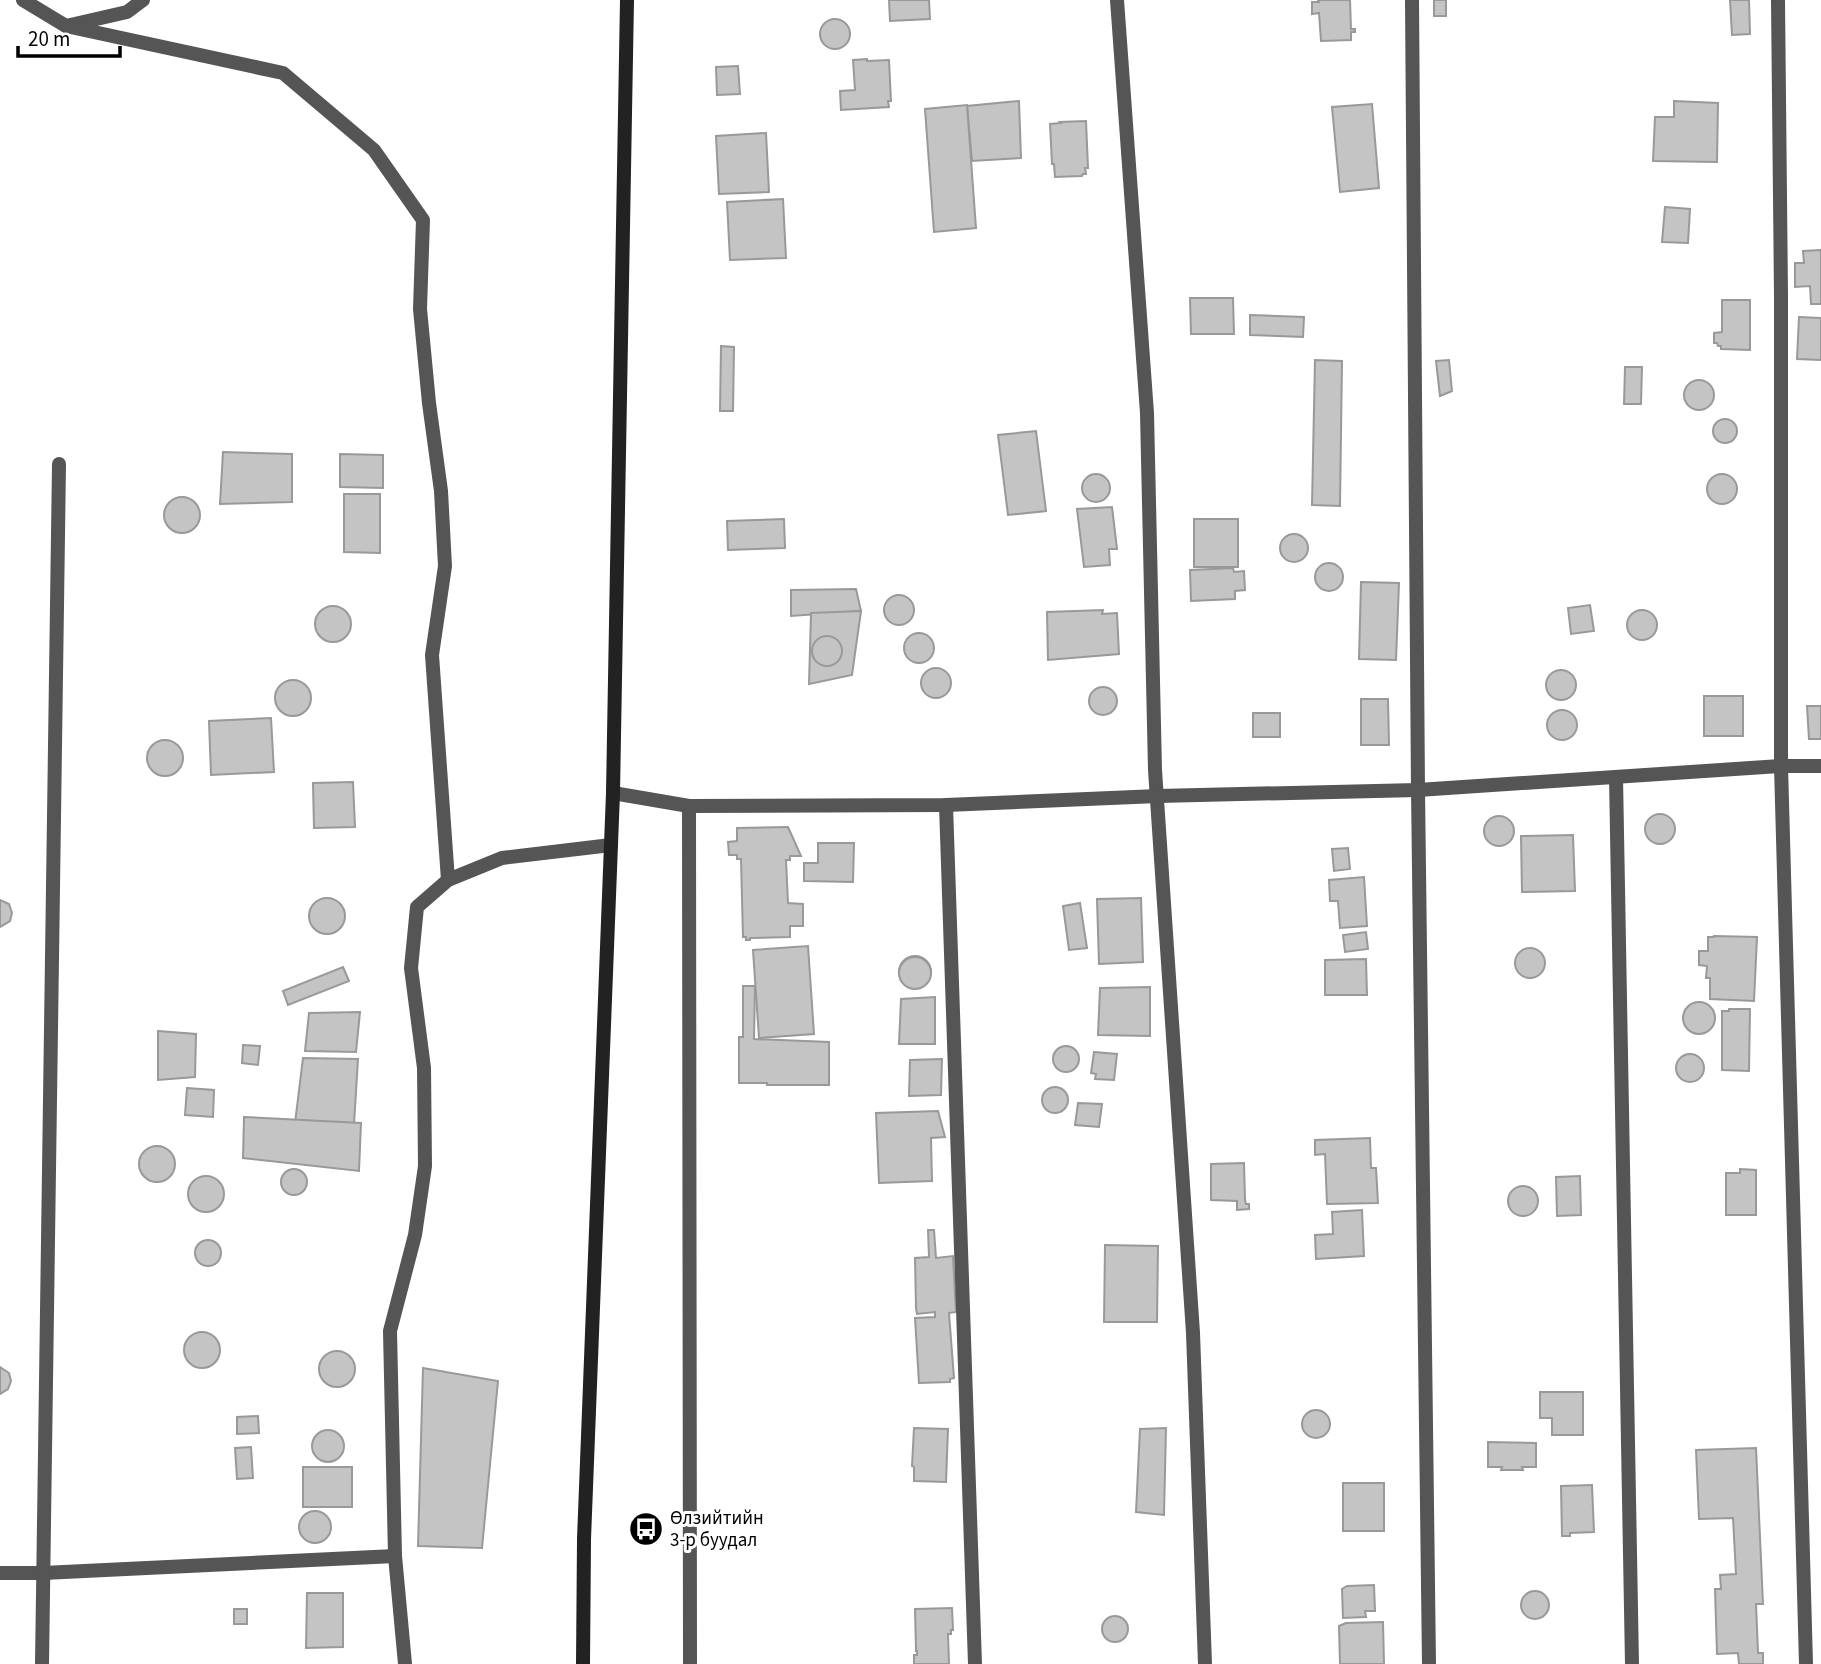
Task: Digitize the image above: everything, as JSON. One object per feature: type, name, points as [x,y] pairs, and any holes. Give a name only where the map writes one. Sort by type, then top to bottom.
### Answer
[{"type":"main road","points":[[583,1664],[584,1539],[613,793],[627,0]]},
{"type":"street","points":[[23,0],[66,26],[283,73],[374,150],[423,220],[420,309],[441,491],[445,566],[432,654],[448,880]]},
{"type":"street","points":[[66,26],[127,12],[143,0]]},
{"type":"street","points":[[1117,0],[1147,413],[1155,770],[1194,1333],[1205,1664]]},
{"type":"street","points":[[1412,0],[1429,1664]]},
{"type":"street","points":[[1778,0],[1781,766],[1806,1664]]},
{"type":"street","points":[[41,1664],[59,464]]},
{"type":"street","points":[[613,793],[689,806],[946,805],[1158,796],[1418,790],[1821,765]]},
{"type":"street","points":[[1616,777],[1632,1664]]},
{"type":"street","points":[[946,805],[975,1664]]},
{"type":"street","points":[[689,806],[690,1664]]},
{"type":"street","points":[[405,1664],[395,1556],[390,1331],[415,1235],[425,1166],[424,1068],[411,968],[417,907],[448,880],[502,858],[611,845]]},
{"type":"street","points":[[0,1573],[395,1556]]},
{"type":"building","points":[[889,0],[929,0],[930,19],[890,21]]},
{"type":"building","points":[[1318,0],[1350,0],[1351,29],[1355,29],[1355,32],[1351,32],[1351,40],[1321,41],[1319,13],[1312,14],[1312,2],[1319,2]]},
{"type":"building","points":[[1434,0],[1446,0],[1446,16],[1434,16]]},
{"type":"building","points":[[1730,0],[1749,0],[1750,34],[1732,35]]},
{"type":"building","points":[[835,19],[846,23],[850,34],[846,45],[835,49],[824,45],[820,34],[824,23]]},
{"type":"building","points":[[853,60],[889,60],[889,107],[841,110],[840,91],[855,90]]},
{"type":"building","points":[[738,66],[740,94],[717,95],[716,67]]},
{"type":"building","points":[[1019,101],[1021,158],[972,161],[967,106]]},
{"type":"building","points":[[1674,101],[1718,103],[1717,162],[1653,161],[1655,117],[1674,117]]},
{"type":"building","points":[[1372,104],[1379,188],[1340,192],[1332,107]]},
{"type":"building","points":[[967,105],[976,228],[934,232],[925,109]]},
{"type":"building","points":[[1086,121],[1086,174],[1055,177],[1050,124]]},
{"type":"building","points":[[766,133],[769,192],[719,194],[716,136]]},
{"type":"building","points":[[783,199],[786,258],[730,260],[727,202]]},
{"type":"building","points":[[1665,207],[1690,209],[1688,243],[1662,242]]},
{"type":"building","points":[[1821,250],[1821,304],[1811,304],[1810,286],[1795,287],[1795,263],[1804,263],[1803,251]]},
{"type":"building","points":[[1190,298],[1233,298],[1234,334],[1191,334]]},
{"type":"building","points":[[1722,300],[1750,300],[1750,350],[1721,349],[1721,346],[1714,343],[1714,333],[1722,332]]},
{"type":"building","points":[[1250,315],[1304,317],[1303,337],[1250,335]]},
{"type":"building","points":[[1799,317],[1821,318],[1821,360],[1797,359]]},
{"type":"building","points":[[721,346],[734,347],[733,411],[720,411]]},
{"type":"building","points":[[1315,360],[1342,361],[1340,506],[1312,505]]},
{"type":"building","points":[[1449,360],[1452,391],[1440,396],[1436,361]]},
{"type":"building","points":[[1625,367],[1642,367],[1641,404],[1624,404]]},
{"type":"building","points":[[1699,380],[1710,384],[1714,395],[1710,406],[1699,410],[1688,406],[1684,395],[1688,384]]},
{"type":"building","points":[[1725,419],[1734,422],[1737,431],[1734,440],[1725,443],[1716,440],[1713,431],[1716,422]]},
{"type":"building","points":[[1036,431],[1046,511],[1008,515],[998,435]]},
{"type":"building","points":[[223,452],[292,454],[292,502],[220,504]]},
{"type":"building","points":[[340,454],[383,455],[383,488],[340,487]]},
{"type":"building","points":[[1096,474],[1106,478],[1110,488],[1106,498],[1096,502],[1086,498],[1082,488],[1086,478]]},
{"type":"building","points":[[1722,474],[1733,478],[1737,489],[1733,500],[1722,504],[1711,500],[1707,489],[1711,478]]},
{"type":"building","points":[[344,494],[380,494],[380,553],[344,552]]},
{"type":"building","points":[[182,497],[194,503],[200,515],[194,527],[182,533],[170,527],[164,515],[170,503]]},
{"type":"building","points":[[1112,507],[1117,549],[1109,549],[1110,565],[1084,567],[1077,509]]},
{"type":"building","points":[[784,519],[785,548],[728,550],[727,521]]},
{"type":"building","points":[[1194,519],[1238,519],[1238,567],[1194,567]]},
{"type":"building","points":[[1294,534],[1304,538],[1308,548],[1304,558],[1294,562],[1284,558],[1280,548],[1284,538]]},
{"type":"building","points":[[1329,563],[1339,567],[1343,577],[1339,587],[1329,591],[1319,587],[1315,577],[1319,567]]},
{"type":"building","points":[[1233,568],[1234,572],[1244,571],[1245,590],[1235,591],[1235,599],[1191,601],[1190,570]]},
{"type":"building","points":[[1361,582],[1399,583],[1396,660],[1359,659]]},
{"type":"building","points":[[856,589],[861,611],[791,616],[791,590]]},
{"type":"building","points":[[899,595],[909,600],[914,610],[909,620],[899,625],[889,620],[884,610],[889,600]]},
{"type":"building","points":[[1590,605],[1594,631],[1571,634],[1568,608]]},
{"type":"building","points":[[333,606],[345,612],[351,624],[345,636],[333,642],[321,636],[315,624],[321,612]]},
{"type":"building","points":[[1103,610],[1102,614],[1117,613],[1119,654],[1048,660],[1047,612]]},
{"type":"building","points":[[1642,610],[1653,614],[1657,625],[1653,636],[1642,640],[1631,636],[1627,625],[1631,614]]},
{"type":"building","points":[[861,611],[852,675],[809,684],[811,613]]},
{"type":"building","points":[[919,633],[929,638],[934,648],[929,658],[919,663],[909,658],[904,648],[909,638]]},
{"type":"building","points":[[827,636],[837,641],[842,651],[837,661],[827,666],[817,661],[812,651],[817,641]]},
{"type":"building","points":[[936,668],[946,673],[951,683],[946,693],[936,698],[926,693],[921,683],[926,673]]},
{"type":"building","points":[[1561,670],[1572,674],[1576,685],[1572,696],[1561,700],[1550,696],[1546,685],[1550,674]]},
{"type":"building","points":[[293,680],[306,685],[311,698],[306,711],[293,716],[280,711],[275,698],[280,685]]},
{"type":"building","points":[[1103,687],[1113,691],[1117,701],[1113,711],[1103,715],[1093,711],[1089,701],[1093,691]]},
{"type":"building","points":[[1704,696],[1743,696],[1743,736],[1704,736]]},
{"type":"building","points":[[1361,699],[1388,699],[1389,745],[1361,745]]},
{"type":"building","points":[[1807,706],[1821,706],[1821,739],[1809,739]]},
{"type":"building","points":[[1562,710],[1573,714],[1577,725],[1573,736],[1562,740],[1551,736],[1547,725],[1551,714]]},
{"type":"building","points":[[1253,713],[1280,713],[1280,737],[1253,737]]},
{"type":"building","points":[[271,718],[274,772],[211,775],[209,721]]},
{"type":"building","points":[[165,740],[178,745],[183,758],[178,771],[165,776],[152,771],[147,758],[152,745]]},
{"type":"building","points":[[353,782],[355,827],[314,828],[313,783]]},
{"type":"building","points":[[1660,814],[1671,818],[1675,829],[1671,840],[1660,844],[1649,840],[1645,829],[1649,818]]},
{"type":"building","points":[[1499,816],[1510,820],[1514,831],[1510,842],[1499,846],[1488,842],[1484,831],[1488,820]]},
{"type":"building","points":[[788,827],[801,856],[790,856],[790,860],[786,860],[788,903],[803,904],[803,926],[790,926],[790,937],[746,940],[746,937],[743,937],[741,859],[737,859],[737,855],[729,855],[728,842],[737,841],[737,828]]},
{"type":"building","points":[[1573,835],[1575,891],[1522,892],[1521,836]]},
{"type":"building","points":[[818,843],[854,843],[853,882],[804,881],[804,863],[818,863]]},
{"type":"building","points":[[1348,848],[1350,869],[1334,871],[1332,849]]},
{"type":"building","points":[[1364,877],[1367,926],[1340,928],[1338,901],[1330,901],[1329,880]]},
{"type":"building","points":[[327,898],[340,903],[345,916],[340,929],[327,934],[314,929],[309,916],[314,903]]},
{"type":"building","points":[[1141,898],[1143,962],[1099,964],[1097,899]]},
{"type":"building","points":[[0,900],[9,904],[12,913],[10,921],[0,927]]},
{"type":"building","points":[[1080,903],[1087,948],[1069,950],[1063,906]]},
{"type":"building","points":[[1366,932],[1368,949],[1345,952],[1343,935]]},
{"type":"building","points":[[1708,937],[1757,937],[1754,1001],[1710,999],[1710,978],[1706,978],[1707,966],[1699,965],[1699,951],[1708,951]]},
{"type":"building","points":[[808,946],[814,1034],[759,1038],[753,950]]},
{"type":"building","points":[[1530,948],[1541,952],[1545,963],[1541,974],[1530,978],[1519,974],[1515,963],[1519,952]]},
{"type":"building","points":[[915,956],[926,961],[931,972],[926,983],[915,988],[904,983],[899,972],[904,961]]},
{"type":"building","points":[[915,957],[927,961],[931,973],[927,985],[915,989],[903,985],[899,973],[903,961]]},
{"type":"building","points":[[1366,959],[1367,995],[1325,995],[1325,960]]},
{"type":"building","points":[[343,967],[349,981],[288,1005],[283,991]]},
{"type":"building","points":[[743,986],[755,986],[754,1039],[829,1042],[829,1085],[739,1083],[739,1037],[743,1037]]},
{"type":"building","points":[[1150,987],[1150,1036],[1098,1035],[1100,988]]},
{"type":"building","points":[[935,997],[935,1044],[899,1044],[901,999]]},
{"type":"building","points":[[1699,1002],[1711,1006],[1715,1018],[1711,1030],[1699,1034],[1687,1030],[1683,1018],[1687,1006]]},
{"type":"building","points":[[1750,1009],[1749,1071],[1722,1070],[1722,1011]]},
{"type":"building","points":[[360,1012],[356,1052],[305,1051],[309,1013]]},
{"type":"building","points":[[158,1031],[196,1034],[195,1077],[158,1080]]},
{"type":"building","points":[[243,1045],[260,1046],[258,1065],[242,1063]]},
{"type":"building","points":[[1066,1046],[1075,1050],[1079,1059],[1075,1068],[1066,1072],[1057,1068],[1053,1059],[1057,1050]]},
{"type":"building","points":[[1094,1052],[1117,1054],[1114,1080],[1095,1079],[1096,1074],[1091,1073]]},
{"type":"building","points":[[1690,1054],[1700,1058],[1704,1068],[1700,1078],[1690,1082],[1680,1078],[1676,1068],[1680,1058]]},
{"type":"building","points":[[303,1058],[358,1059],[354,1124],[295,1123]]},
{"type":"building","points":[[942,1059],[941,1095],[909,1096],[910,1060]]},
{"type":"building","points":[[1055,1087],[1064,1091],[1068,1100],[1064,1109],[1055,1113],[1046,1109],[1042,1100],[1046,1091]]},
{"type":"building","points":[[187,1088],[214,1090],[213,1117],[185,1115]]},
{"type":"building","points":[[1078,1103],[1102,1104],[1099,1127],[1075,1125]]},
{"type":"building","points":[[938,1111],[945,1137],[931,1138],[932,1181],[879,1183],[876,1113]]},
{"type":"building","points":[[244,1117],[361,1123],[359,1171],[243,1158]]},
{"type":"building","points":[[1370,1138],[1371,1168],[1376,1168],[1378,1203],[1327,1204],[1325,1154],[1315,1155],[1315,1140]]},
{"type":"building","points":[[157,1146],[170,1151],[175,1164],[170,1177],[157,1182],[144,1177],[139,1164],[144,1151]]},
{"type":"building","points":[[1244,1163],[1245,1200],[1249,1209],[1237,1210],[1237,1201],[1211,1200],[1211,1164]]},
{"type":"building","points":[[294,1169],[303,1173],[307,1182],[303,1191],[294,1195],[285,1191],[281,1182],[285,1173]]},
{"type":"building","points":[[1740,1169],[1756,1170],[1756,1215],[1726,1215],[1726,1173],[1740,1173]]},
{"type":"building","points":[[206,1176],[218,1182],[224,1194],[218,1206],[206,1212],[194,1206],[188,1194],[194,1182]]},
{"type":"building","points":[[1580,1176],[1581,1215],[1557,1216],[1556,1177]]},
{"type":"building","points":[[1523,1186],[1534,1190],[1538,1201],[1534,1212],[1523,1216],[1512,1212],[1508,1201],[1512,1190]]},
{"type":"building","points":[[1362,1210],[1364,1256],[1316,1259],[1315,1235],[1333,1234],[1332,1212]]},
{"type":"building","points":[[928,1230],[934,1230],[936,1258],[953,1256],[956,1312],[949,1313],[954,1378],[950,1379],[950,1382],[919,1383],[915,1318],[935,1317],[935,1312],[917,1314],[916,1308],[915,1258],[929,1257]]},
{"type":"building","points":[[208,1240],[217,1244],[221,1253],[217,1262],[208,1266],[199,1262],[195,1253],[199,1244]]},
{"type":"building","points":[[1105,1245],[1158,1246],[1157,1322],[1104,1322]]},
{"type":"building","points":[[202,1332],[215,1337],[220,1350],[215,1363],[202,1368],[189,1363],[184,1350],[189,1337]]},
{"type":"building","points":[[337,1351],[350,1356],[355,1369],[350,1382],[337,1387],[324,1382],[319,1369],[324,1356]]},
{"type":"building","points":[[0,1367],[9,1373],[11,1381],[8,1389],[0,1394]]},
{"type":"building","points":[[423,1368],[498,1381],[482,1548],[418,1546]]},
{"type":"building","points":[[1540,1392],[1583,1392],[1583,1435],[1552,1435],[1552,1418],[1540,1418]]},
{"type":"building","points":[[1316,1410],[1326,1414],[1330,1424],[1326,1434],[1316,1438],[1306,1434],[1302,1424],[1306,1414]]},
{"type":"building","points":[[258,1416],[259,1433],[237,1434],[237,1417]]},
{"type":"building","points":[[914,1428],[948,1429],[946,1482],[914,1481]]},
{"type":"building","points":[[1166,1428],[1164,1515],[1136,1512],[1140,1429]]},
{"type":"building","points":[[328,1430],[340,1434],[344,1446],[340,1458],[328,1462],[316,1458],[312,1446],[316,1434]]},
{"type":"building","points":[[1488,1442],[1536,1443],[1536,1467],[1501,1470],[1502,1467],[1488,1467]]},
{"type":"building","points":[[251,1447],[253,1478],[237,1479],[235,1448]]},
{"type":"building","points":[[1756,1448],[1763,1604],[1756,1604],[1758,1653],[1763,1653],[1763,1664],[1739,1664],[1738,1653],[1717,1654],[1715,1589],[1721,1589],[1720,1575],[1736,1574],[1733,1518],[1699,1519],[1696,1450]]},
{"type":"building","points":[[303,1467],[352,1467],[352,1507],[303,1507]]},
{"type":"building","points":[[1343,1483],[1384,1483],[1384,1531],[1343,1531]]},
{"type":"building","points":[[1592,1485],[1594,1532],[1562,1536],[1561,1486]]},
{"type":"building","points":[[315,1511],[327,1515],[331,1527],[327,1539],[315,1543],[303,1539],[299,1527],[303,1515]]},
{"type":"building","points":[[1374,1585],[1375,1611],[1365,1611],[1366,1617],[1343,1618],[1342,1589],[1347,1586]]},
{"type":"building","points":[[1535,1591],[1545,1595],[1549,1605],[1545,1615],[1535,1619],[1525,1615],[1521,1605],[1525,1595]]},
{"type":"building","points":[[307,1593],[343,1593],[343,1647],[306,1648]]},
{"type":"building","points":[[952,1608],[953,1630],[948,1634],[949,1664],[914,1664],[914,1655],[917,1655],[915,1609]]},
{"type":"building","points":[[234,1609],[247,1609],[247,1624],[234,1624]]},
{"type":"building","points":[[1115,1616],[1124,1620],[1128,1629],[1124,1638],[1115,1642],[1106,1638],[1102,1629],[1106,1620]]},
{"type":"building","points":[[1383,1622],[1384,1664],[1340,1664],[1339,1626],[1346,1623]]},
{"type":"place","name":"Өлзийтийн 3-р буудал","points":[[646,1529]]}]
